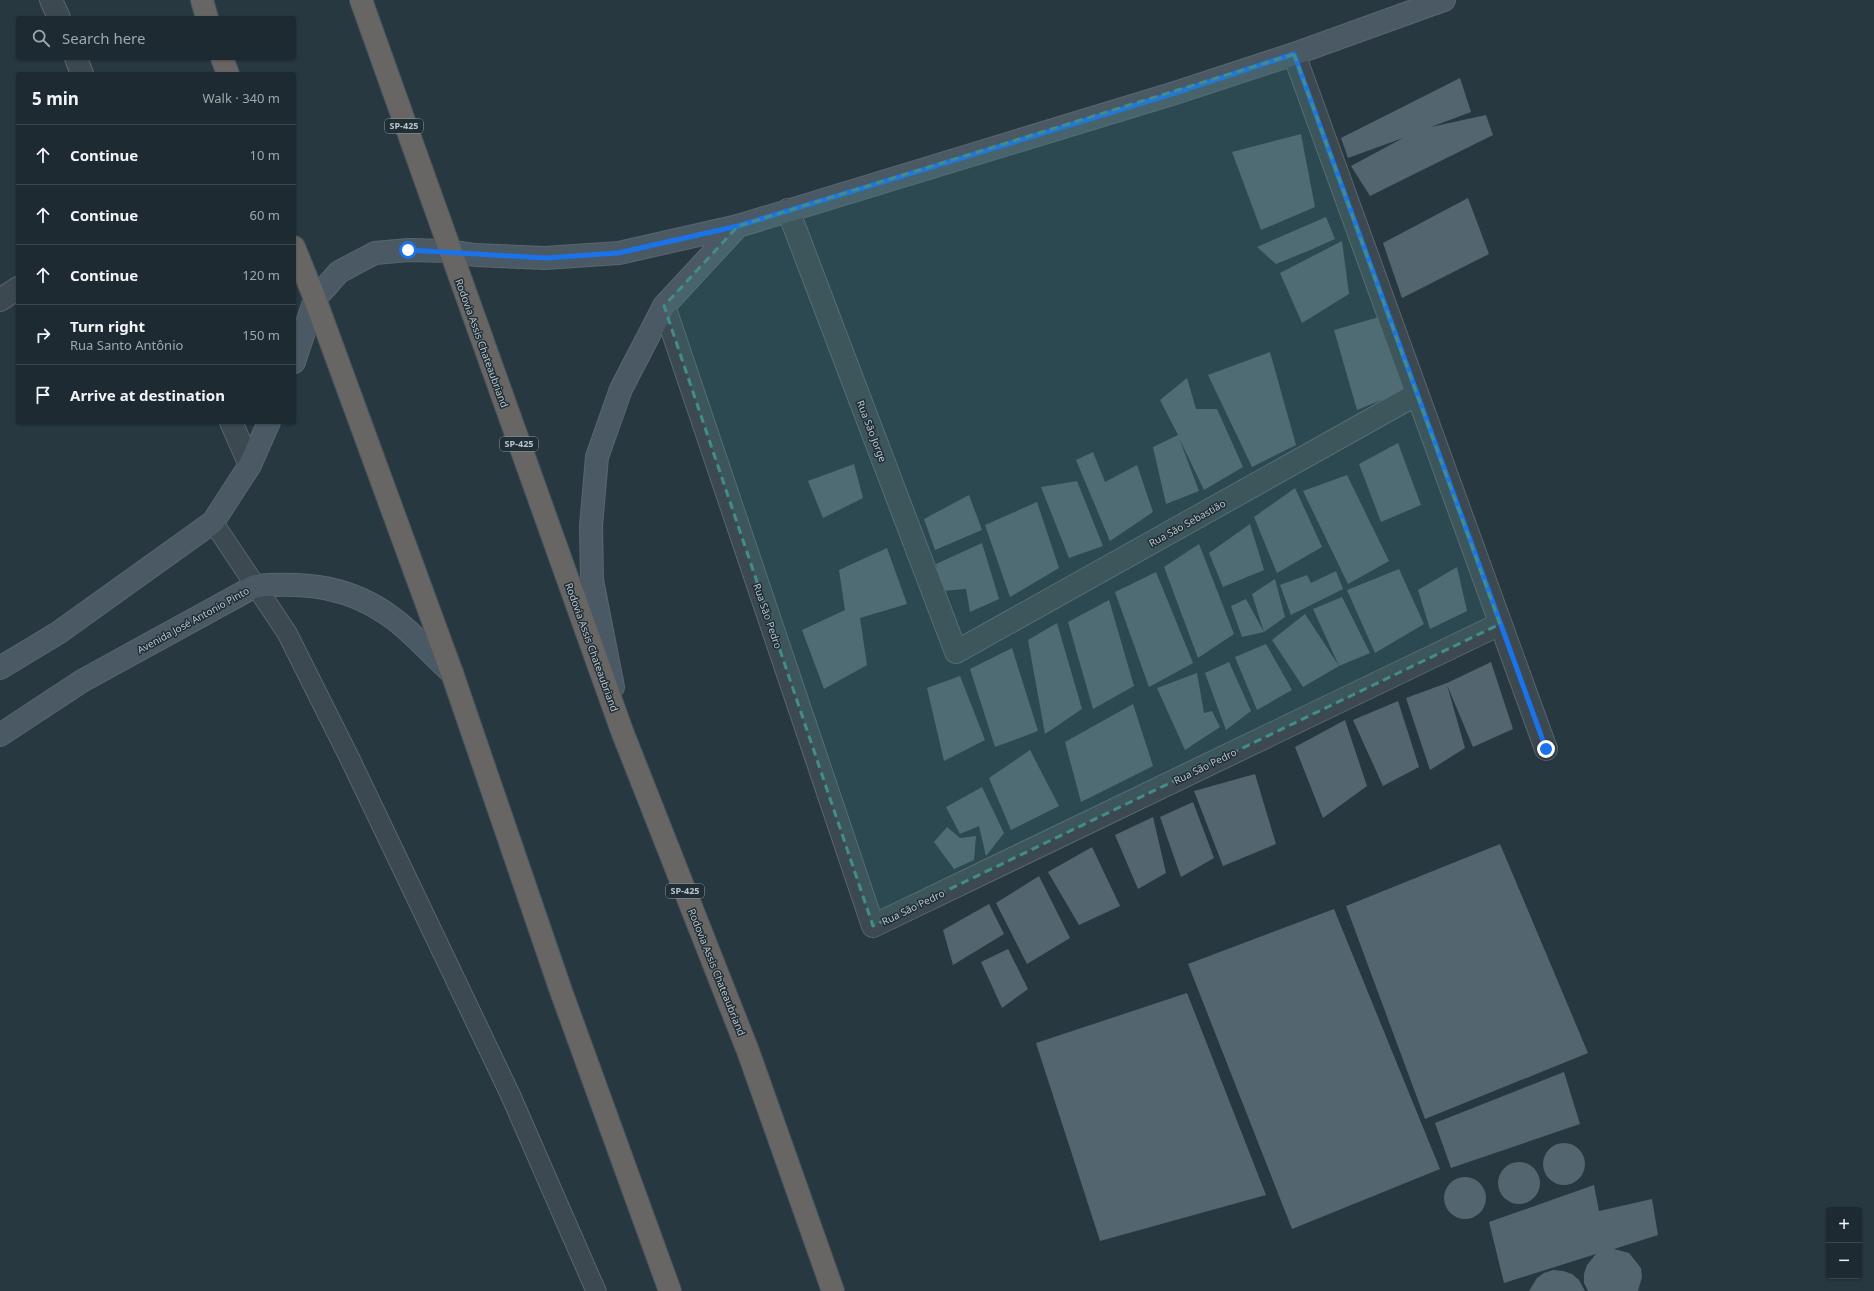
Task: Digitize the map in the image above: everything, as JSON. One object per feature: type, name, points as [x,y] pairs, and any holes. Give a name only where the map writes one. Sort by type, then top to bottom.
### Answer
[{"type":"highway","points":[[202,0],[206,16]]},
{"type":"highway","name":"Rodovia Assis Chateaubriand","points":[[360,0],[622,731],[748,1051],[833,1291]]},
{"type":"highway","points":[[223,60],[227,72]]},
{"type":"highway","points":[[296,252],[315,299],[452,673],[561,991],[670,1291]]},
{"type":"main road","points":[[296,356],[315,299],[339,272],[375,253],[408,250],[449,251],[475,255],[545,258],[618,253],[738,226],[1175,93],[1294,54],[1444,0]]},
{"type":"main road","points":[[622,731],[592,580],[591,526],[597,457],[621,389],[664,306],[738,226]]},
{"type":"main road","points":[[0,668],[58,633],[213,522],[250,465],[268,424]]},
{"type":"main road","name":"Avenida José Antonio Pinto","points":[[0,735],[82,681],[255,586],[276,584],[323,587],[360,598],[394,619],[452,673]]},
{"type":"street","points":[[51,0],[58,16]]},
{"type":"street","points":[[1294,54],[1546,749]]},
{"type":"street","points":[[77,60],[81,72]]},
{"type":"street","name":"Rua São Jorge","points":[[788,210],[956,652]]},
{"type":"street","points":[[0,300],[16,289]]},
{"type":"street","name":"Rua São Pedro","points":[[664,306],[873,926],[1500,624]]},
{"type":"street","name":"Rua São Sebastião","points":[[956,652],[1417,394]]},
{"type":"street","points":[[232,424],[250,465]]},
{"type":"lane","points":[[213,522],[287,634],[351,761],[510,1094],[596,1291]]},
{"type":"highlighted area","points":[[1294,54],[1500,624],[873,926],[664,306],[738,226]]},
{"type":"building","points":[[1460,78],[1471,112],[1431,127],[1486,115],[1493,135],[1370,196],[1351,166],[1403,138],[1348,158],[1341,138]]},
{"type":"building","points":[[1301,134],[1315,207],[1261,230],[1232,152]]},
{"type":"building","points":[[1468,198],[1489,254],[1402,298],[1383,243]]},
{"type":"building","points":[[1326,217],[1335,239],[1308,251],[1276,264],[1257,247]]},
{"type":"building","points":[[1342,241],[1349,294],[1302,323],[1280,273]]},
{"type":"building","points":[[1379,317],[1406,390],[1357,410],[1334,330]]},
{"type":"building","points":[[1270,352],[1296,445],[1252,467],[1208,375]]},
{"type":"building","points":[[1187,378],[1196,409],[1217,409],[1243,467],[1204,490],[1179,438],[1199,491],[1166,504],[1153,447],[1178,435],[1160,400]]},
{"type":"building","points":[[1398,443],[1421,505],[1381,522],[1359,464]]},
{"type":"building","points":[[1093,452],[1105,482],[1137,465],[1153,512],[1110,541],[1076,460]]},
{"type":"building","points":[[854,464],[863,498],[823,518],[808,481]]},
{"type":"building","points":[[1347,475],[1389,561],[1348,584],[1303,491]]},
{"type":"building","points":[[1077,481],[1103,546],[1069,558],[1041,487]]},
{"type":"building","points":[[1295,488],[1322,547],[1277,573],[1254,517]]},
{"type":"building","points":[[969,495],[982,530],[935,550],[924,519]]},
{"type":"building","points":[[1037,502],[1059,568],[1010,597],[985,525]]},
{"type":"building","points":[[1250,524],[1264,570],[1223,587],[1209,553]]},
{"type":"building","points":[[982,543],[999,599],[970,612],[966,589],[941,591],[936,564]]},
{"type":"building","points":[[1199,544],[1234,634],[1198,658],[1164,567]]},
{"type":"building","points":[[887,548],[907,604],[860,618],[867,665],[824,689],[802,630],[845,610],[839,570]]},
{"type":"building","points":[[1457,567],[1467,611],[1430,629],[1418,590]]},
{"type":"building","points":[[1399,569],[1424,624],[1375,653],[1347,590]]},
{"type":"building","points":[[1336,571],[1343,589],[1291,615],[1280,585],[1307,575],[1311,583]]},
{"type":"building","points":[[1156,572],[1193,663],[1149,687],[1115,592]]},
{"type":"building","points":[[1275,579],[1285,617],[1264,632],[1252,594]]},
{"type":"building","points":[[1342,597],[1370,653],[1339,666],[1313,609]]},
{"type":"building","points":[[1246,599],[1264,632],[1242,637],[1231,606]]},
{"type":"building","points":[[1109,600],[1134,686],[1093,709],[1068,622]]},
{"type":"building","points":[[1305,614],[1339,666],[1303,687],[1272,640]]},
{"type":"building","points":[[1057,623],[1082,709],[1045,734],[1028,640]]},
{"type":"building","points":[[1266,644],[1292,690],[1257,710],[1235,657]]},
{"type":"building","points":[[1012,648],[1038,731],[995,747],[970,669]]},
{"type":"building","points":[[1229,662],[1251,711],[1226,730],[1205,673]]},
{"type":"building","points":[[1491,662],[1513,729],[1473,747],[1447,685],[1465,748],[1430,770],[1406,698],[1447,683]]},
{"type":"building","points":[[1197,673],[1204,713],[1212,711],[1220,727],[1185,750],[1157,688]]},
{"type":"building","points":[[960,676],[985,740],[944,761],[927,688]]},
{"type":"building","points":[[1398,701],[1419,767],[1383,786],[1353,720]]},
{"type":"building","points":[[1133,704],[1153,766],[1081,802],[1065,742]]},
{"type":"building","points":[[1345,720],[1367,786],[1323,818],[1295,747]]},
{"type":"building","points":[[1030,750],[1059,806],[1011,830],[989,778]]},
{"type":"building","points":[[1255,774],[1276,844],[1223,866],[1194,791]]},
{"type":"building","points":[[982,787],[1004,833],[986,856],[979,826],[960,834],[946,807]]},
{"type":"building","points":[[1193,802],[1214,858],[1181,877],[1160,817]]},
{"type":"building","points":[[1153,817],[1166,873],[1138,889],[1115,835]]},
{"type":"building","points":[[947,827],[960,838],[976,836],[974,860],[954,869],[934,842]]},
{"type":"building","points":[[1500,844],[1588,1053],[1425,1119],[1346,906]]},
{"type":"building","points":[[1092,847],[1120,906],[1079,925],[1048,872]]},
{"type":"building","points":[[1039,876],[1070,938],[1027,964],[996,903]]},
{"type":"building","points":[[989,904],[1004,934],[953,965],[943,930]]},
{"type":"building","points":[[1334,909],[1440,1169],[1292,1229],[1188,964]]},
{"type":"building","points":[[1008,949],[1028,989],[1002,1008],[981,962]]},
{"type":"building","points":[[1187,993],[1266,1195],[1100,1241],[1036,1043]]},
{"type":"building","points":[[1564,1072],[1580,1124],[1451,1168],[1435,1123]]},
{"type":"building","points":[[1560,1143],[1568,1143],[1576,1146],[1582,1152],[1585,1164],[1582,1176],[1576,1182],[1568,1185],[1560,1185],[1552,1182],[1546,1176],[1543,1168],[1543,1160],[1546,1152],[1552,1146]]},
{"type":"building","points":[[1515,1162],[1523,1162],[1531,1165],[1537,1171],[1540,1183],[1537,1195],[1531,1201],[1523,1204],[1515,1204],[1507,1201],[1501,1195],[1498,1187],[1498,1179],[1501,1171],[1507,1165]]},
{"type":"building","points":[[1461,1177],[1469,1177],[1477,1180],[1483,1186],[1486,1198],[1483,1210],[1477,1216],[1469,1219],[1461,1219],[1453,1216],[1447,1210],[1444,1202],[1444,1194],[1447,1186],[1453,1180]]},
{"type":"building","points":[[1594,1185],[1599,1211],[1652,1199],[1658,1235],[1614,1249],[1629,1253],[1641,1268],[1642,1277],[1638,1291],[1588,1291],[1584,1283],[1584,1274],[1587,1265],[1596,1254],[1504,1283],[1489,1222]]},
{"type":"building","points":[[1553,1270],[1572,1274],[1579,1280],[1585,1291],[1529,1291],[1537,1278],[1544,1273]]},
{"type":"route","points":[[408,250],[449,251],[475,255],[545,258],[618,253],[738,226],[1175,93],[1294,54],[1546,749]]}]
